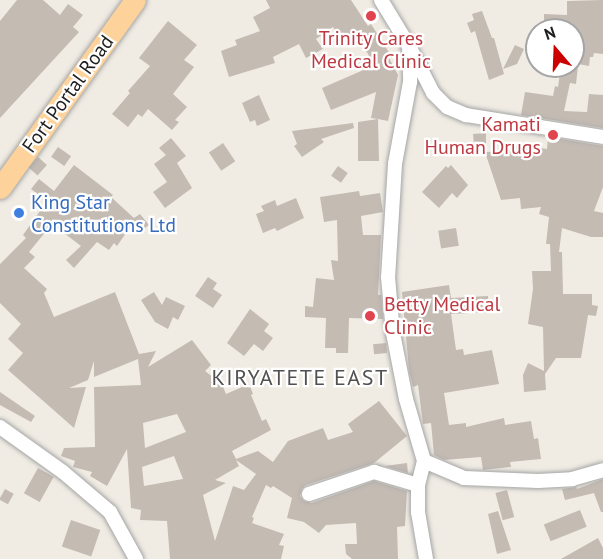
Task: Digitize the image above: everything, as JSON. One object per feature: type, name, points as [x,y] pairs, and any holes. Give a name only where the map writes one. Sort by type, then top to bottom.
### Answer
[{"type":"main road","name":"Fort Portal Road","points":[[0,188],[135,0]]},
{"type":"street","points":[[381,0],[409,46],[433,93],[447,107],[466,116],[603,137]]},
{"type":"street","points":[[409,46],[410,81],[395,164],[388,277],[393,333],[406,399],[424,461],[418,485],[418,512],[426,559]]},
{"type":"street","points":[[0,427],[63,472],[110,512],[136,559]]},
{"type":"street","points":[[424,461],[464,478],[538,481],[572,478],[603,470]]},
{"type":"street","points":[[309,494],[374,472],[418,485]]},
{"type":"building","points":[[17,0],[43,0],[60,15],[68,4],[83,15],[73,27],[79,32],[0,118],[0,21]]},
{"type":"building","points":[[266,0],[351,0],[368,26],[371,24],[390,54],[388,56],[398,75],[388,121],[371,118],[376,92],[331,110],[322,88],[375,65],[354,32],[342,41],[333,27],[316,39],[323,49],[306,58],[299,44],[273,57],[275,63],[229,77],[221,51],[237,45],[235,40],[260,31],[253,17],[270,8]]},
{"type":"building","points":[[603,0],[603,54],[594,53],[593,57],[590,57],[589,66],[585,65],[585,18],[544,18],[544,14],[567,15],[567,1]]},
{"type":"building","points":[[482,11],[492,38],[494,38],[504,74],[489,80],[475,31],[471,33],[467,23],[474,20],[472,14]]},
{"type":"building","points":[[168,21],[197,45],[184,60],[194,67],[173,94],[187,107],[175,120],[179,122],[172,130],[148,109],[142,117],[138,114],[128,127],[112,114],[150,66],[139,58]]},
{"type":"building","points":[[515,45],[524,49],[517,64],[503,69]]},
{"type":"building","points":[[559,78],[577,78],[576,84],[570,83],[564,111],[587,112],[589,94],[603,95],[603,128],[521,115],[525,92],[553,96],[555,86],[558,87]]},
{"type":"building","points":[[259,95],[270,120],[257,126],[255,120],[250,122],[242,103]]},
{"type":"building","points":[[378,119],[379,161],[358,161],[358,122]]},
{"type":"building","points":[[353,123],[354,128],[321,139],[324,142],[302,157],[294,146],[297,144],[292,131]]},
{"type":"building","points":[[486,133],[486,144],[474,144],[473,134]]},
{"type":"building","points":[[548,137],[603,146],[603,187],[594,211],[603,213],[603,237],[591,237],[562,228],[559,252],[562,252],[563,294],[592,294],[592,305],[598,306],[596,316],[588,315],[581,358],[556,358],[545,374],[546,390],[524,392],[523,375],[528,363],[544,371],[543,327],[528,324],[533,289],[532,271],[551,271],[550,244],[546,244],[549,217],[539,214],[541,207],[521,209],[520,198],[501,200],[485,152],[510,151],[511,144],[547,149]]},
{"type":"building","points":[[171,138],[186,156],[177,163],[192,188],[165,208],[153,192],[167,182],[154,164],[166,155],[159,148]]},
{"type":"building","points":[[223,143],[235,161],[221,171],[209,153]]},
{"type":"building","points":[[58,147],[71,156],[64,166],[51,157]]},
{"type":"building","points":[[38,157],[47,165],[38,175],[29,167]]},
{"type":"building","points":[[74,165],[113,195],[111,197],[134,218],[140,214],[149,225],[137,234],[131,226],[117,246],[114,243],[109,250],[97,242],[74,268],[66,260],[81,246],[52,224],[29,252],[35,257],[24,268],[47,289],[44,293],[54,317],[115,292],[139,354],[156,351],[148,367],[192,340],[211,365],[205,371],[222,384],[226,394],[249,384],[262,421],[266,419],[271,430],[232,451],[236,459],[258,451],[273,462],[288,441],[323,428],[328,440],[353,432],[348,424],[379,401],[407,436],[374,463],[306,485],[300,496],[304,501],[312,503],[374,481],[407,491],[405,526],[397,527],[398,559],[352,559],[346,554],[345,544],[357,544],[356,523],[326,525],[319,533],[304,522],[287,518],[292,498],[273,486],[271,488],[266,485],[252,517],[254,518],[252,523],[284,534],[279,545],[284,546],[281,559],[170,559],[167,521],[140,520],[141,510],[131,508],[127,449],[107,486],[90,476],[92,472],[73,467],[75,461],[61,456],[64,448],[95,447],[94,387],[141,385],[138,359],[94,377],[94,361],[88,380],[69,388],[86,387],[74,428],[8,370],[23,353],[8,339],[21,324],[0,303],[0,264],[26,238],[23,235],[47,201],[31,189],[39,179],[54,191]],"holes":[[[177,414],[186,432],[145,448],[143,423]],[[174,456],[183,479],[144,486],[142,467]],[[236,460],[256,474],[244,490],[233,486],[215,541],[203,495],[226,483],[215,480],[239,466]]]},
{"type":"building","points":[[451,165],[468,185],[457,198],[452,193],[439,208],[422,192],[446,166],[448,168]]},
{"type":"building","points":[[338,166],[348,173],[341,183],[331,176]]},
{"type":"building","points":[[359,191],[360,196],[380,193],[383,212],[361,216],[363,235],[381,235],[378,295],[381,295],[383,319],[349,318],[348,353],[336,353],[336,348],[325,348],[326,318],[305,317],[305,306],[313,307],[316,278],[334,280],[331,260],[338,261],[337,220],[324,222],[320,197]]},
{"type":"building","points":[[296,198],[304,218],[277,231],[275,228],[263,233],[256,214],[264,211],[261,206],[275,200],[277,206]]},
{"type":"building","points":[[456,228],[459,246],[441,249],[438,231]]},
{"type":"building","points":[[208,277],[217,283],[213,289],[222,295],[213,308],[195,296]]},
{"type":"building","points":[[449,285],[451,298],[488,296],[489,312],[451,314],[456,350],[463,349],[464,355],[492,350],[499,384],[444,393],[449,425],[466,423],[466,427],[504,418],[505,425],[531,421],[534,439],[538,438],[541,459],[510,462],[511,467],[483,470],[481,457],[444,460],[434,455],[431,423],[423,424],[418,385],[413,387],[409,370],[402,292]]},
{"type":"building","points":[[154,292],[162,305],[166,297],[185,306],[178,320],[173,317],[168,329],[155,322],[141,300]]},
{"type":"building","points":[[250,309],[269,324],[264,331],[273,338],[263,351],[254,344],[244,356],[227,343]]},
{"type":"building","points":[[386,343],[387,353],[374,354],[373,344]]},
{"type":"building","points":[[0,392],[35,416],[31,422],[0,405]]},
{"type":"building","points":[[407,463],[408,473],[385,466]]},
{"type":"building","points":[[38,468],[54,477],[40,502],[24,493]]},
{"type":"building","points":[[603,479],[603,512],[601,512],[594,493],[565,500],[562,489],[576,487],[577,489]]},
{"type":"building","points":[[5,489],[14,494],[8,504],[0,500]]},
{"type":"building","points":[[507,490],[514,517],[503,520],[495,493]]},
{"type":"building","points":[[580,510],[587,527],[551,541],[544,525]]},
{"type":"building","points":[[498,511],[511,550],[497,554],[488,514]]},
{"type":"building","points":[[71,520],[100,530],[91,557],[62,546]]},
{"type":"building","points":[[598,538],[603,548],[603,559],[561,559]]},
{"type":"place","name":"Trinity Cares Medical Clinic","points":[[371,16]]},
{"type":"place","name":"Kamati Human Drugs","points":[[553,135]]},
{"type":"place","name":"King Star Constitutions Ltd","points":[[19,213]]},
{"type":"place","name":"Betty Medical Clinic","points":[[370,316]]},
{"type":"district","name":"KIRYATETE EAST","points":[[300,378]]}]
